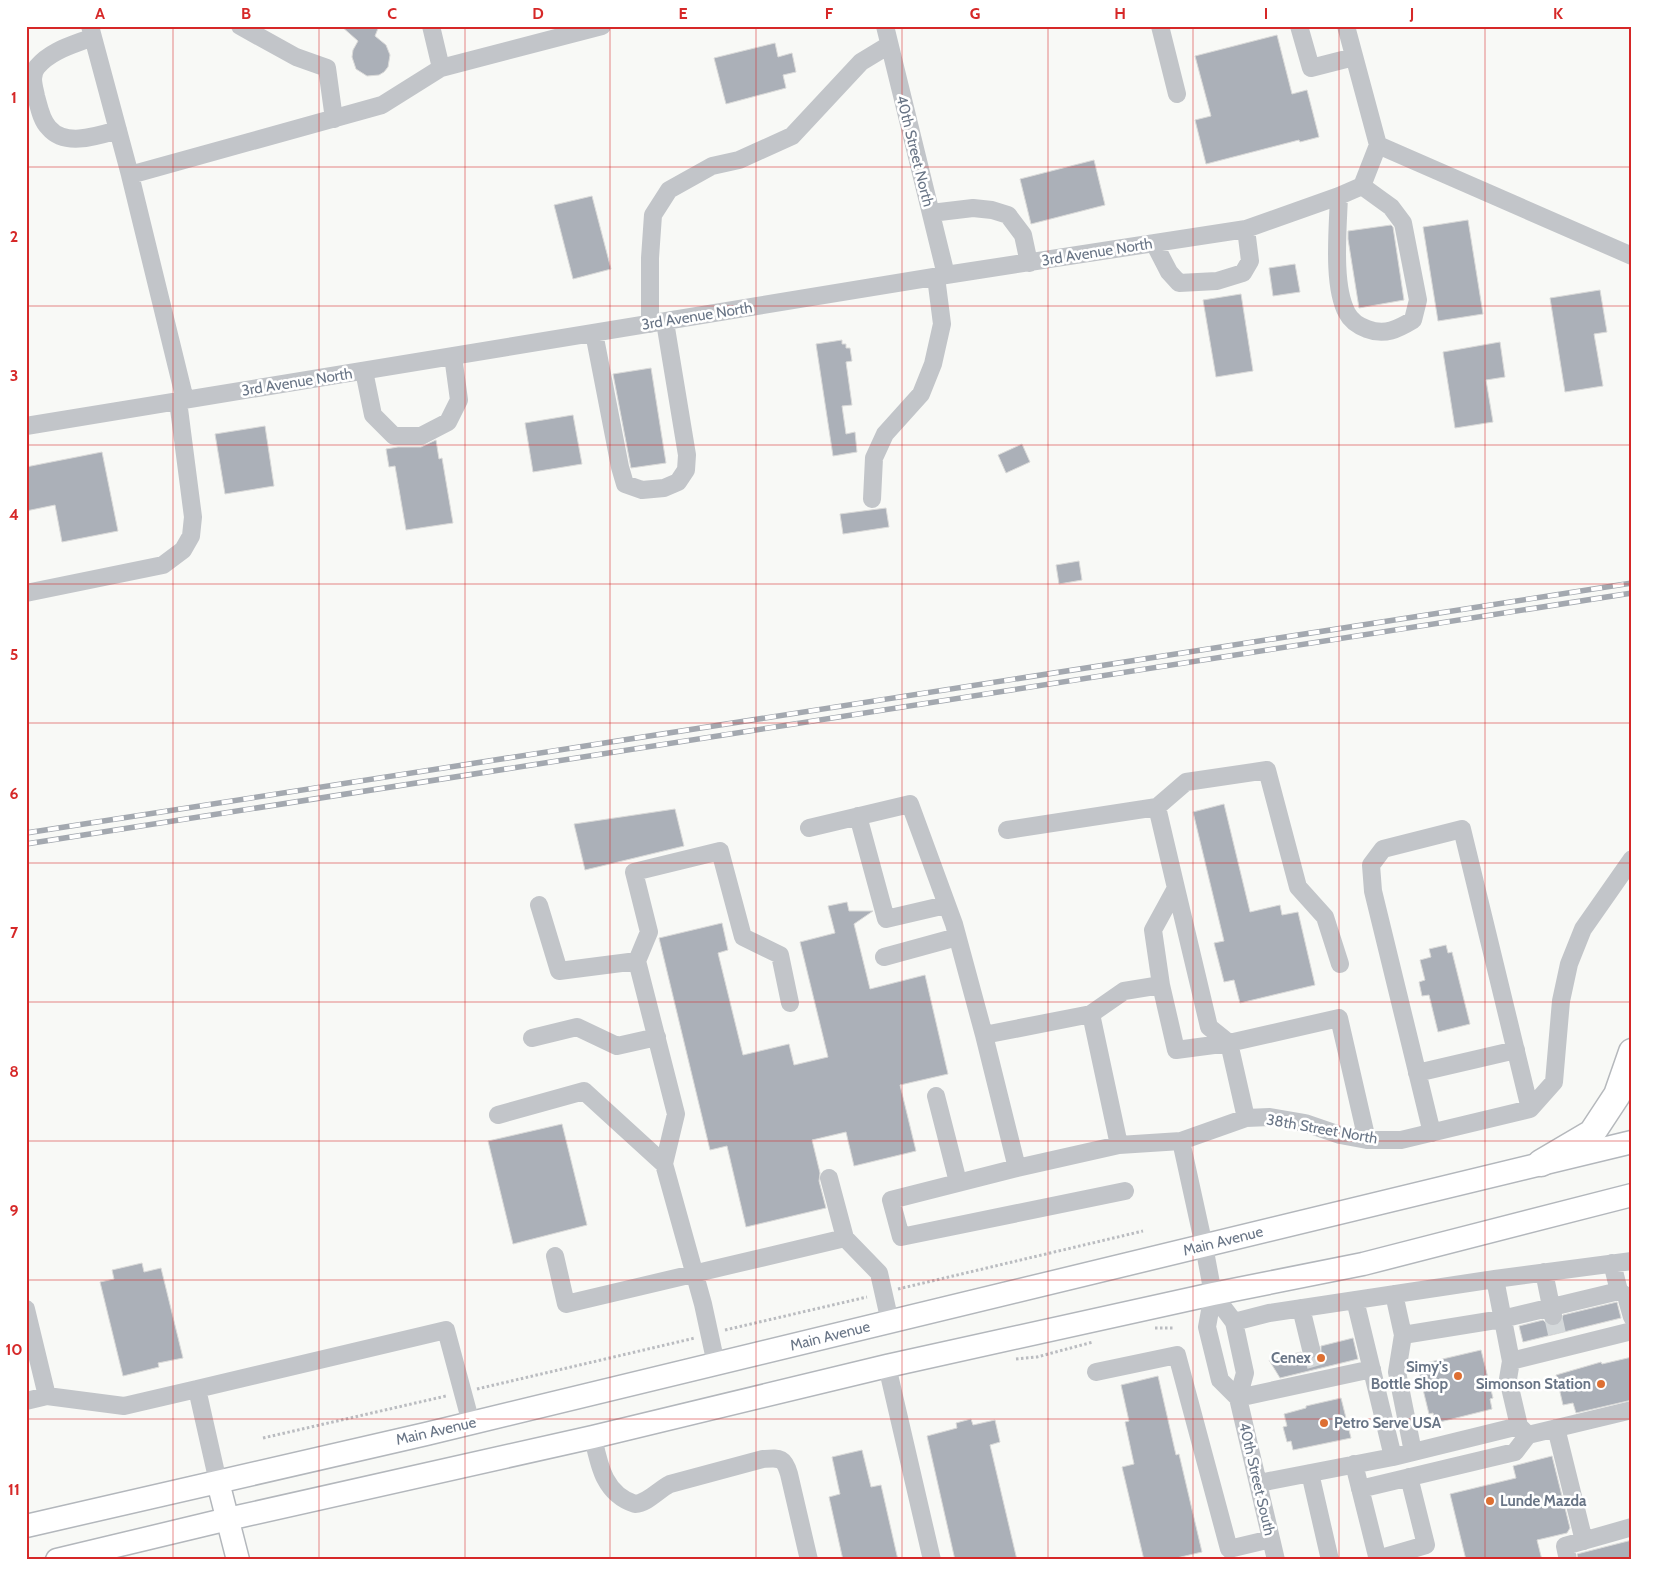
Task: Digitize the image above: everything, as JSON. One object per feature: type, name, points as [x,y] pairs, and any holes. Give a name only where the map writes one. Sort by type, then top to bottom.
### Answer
[{"type":"highway","points":[[1541,1163],[1592,1133],[1617,1095],[1632,1052]]},
{"type":"main road","name":"Main Avenue","points":[[26,1526],[471,1423],[1632,1142]]},
{"type":"main road","points":[[57,1560],[228,1518],[593,1437],[887,1366],[1213,1294],[1363,1264],[1632,1194]]},
{"type":"main road","points":[[218,1482],[238,1560]]},
{"type":"street","points":[[240,26],[296,57],[326,68],[334,119]]},
{"type":"street","points":[[431,26],[441,68]]},
{"type":"street","points":[[130,175],[382,105],[441,68],[549,33],[602,26]]},
{"type":"street","name":"40th Street North","points":[[872,500],[874,458],[885,434],[921,394],[933,364],[942,324],[941,276],[931,213],[885,26]]},
{"type":"street","points":[[1160,26],[1177,94]]},
{"type":"street","points":[[1299,26],[1311,68],[1354,57]]},
{"type":"street","points":[[1340,196],[1338,286],[1347,313],[1358,326],[1376,332],[1397,330],[1414,320],[1418,300],[1403,223],[1391,207],[1362,186],[1378,145],[1346,26]]},
{"type":"street","points":[[26,593],[163,565],[182,550],[191,536],[193,517],[181,401],[130,175],[92,32],[52,53],[35,69],[32,80],[42,118],[49,129],[61,137],[71,138],[93,137],[118,130]]},
{"type":"street","points":[[594,333],[625,484],[642,490],[664,488],[678,482],[686,470],[687,456],[657,323],[650,258],[654,215],[669,190],[712,166],[739,160],[792,136],[860,62],[889,45]]},
{"type":"street","points":[[1378,145],[1632,256]]},
{"type":"street","name":"3rd Avenue North","points":[[26,426],[941,276],[1246,229],[1340,196],[1362,186]]},
{"type":"street","points":[[931,213],[973,208],[992,210],[1008,215],[1023,235],[1029,263]]},
{"type":"street","points":[[1154,243],[1169,272],[1179,282],[1217,281],[1243,273],[1250,260],[1246,229]]},
{"type":"street","points":[[364,371],[373,415],[394,436],[421,436],[448,422],[459,400],[453,356]]},
{"type":"street","points":[[1007,830],[1157,807],[1186,782],[1267,770],[1298,887],[1325,918],[1340,964]]},
{"type":"street","points":[[809,828],[910,804],[958,937],[1017,1168]]},
{"type":"street","points":[[1157,807],[1209,1026],[1229,1042],[1246,1118]]},
{"type":"street","points":[[858,816],[886,919],[946,905]]},
{"type":"street","points":[[1432,1133],[1373,891],[1371,865],[1383,849],[1462,829],[1530,1109]]},
{"type":"street","points":[[716,1364],[695,1274],[664,1164],[676,1114],[636,961],[649,932],[634,872],[720,851],[743,937],[780,955],[790,1002]]},
{"type":"street","points":[[1530,1109],[1554,1082],[1561,1001],[1569,964],[1583,929],[1632,859]]},
{"type":"street","points":[[1176,888],[1153,930],[1161,985],[1176,1050],[1229,1042],[1339,1018],[1367,1140]]},
{"type":"street","points":[[539,905],[559,970],[636,961]]},
{"type":"street","points":[[884,957],[958,937]]},
{"type":"street","points":[[984,1035],[1091,1014],[1124,992],[1161,985]]},
{"type":"street","points":[[1091,1014],[1119,1145]]},
{"type":"street","points":[[532,1038],[577,1027],[616,1046],[657,1037]]},
{"type":"street","points":[[1417,1074],[1516,1050]]},
{"type":"street","points":[[498,1114],[584,1091],[664,1164]]},
{"type":"street","points":[[936,1096],[958,1182]]},
{"type":"street","name":"38th Street North","points":[[1125,1190],[901,1237],[891,1200],[958,1182],[1119,1145],[1181,1141],[1246,1118],[1270,1117],[1305,1123],[1340,1135],[1367,1140],[1401,1140],[1530,1109]]},
{"type":"street","points":[[1181,1141],[1213,1294],[1207,1327],[1220,1380],[1238,1398],[1319,1375],[1372,1369]]},
{"type":"street","points":[[830,1178],[845,1238],[879,1273],[890,1322]]},
{"type":"street","points":[[555,1256],[566,1304],[845,1238]]},
{"type":"street","points":[[1234,1322],[1269,1313],[1301,1308],[1632,1261]]},
{"type":"street","points":[[1612,1263],[1619,1291],[1626,1296],[1632,1317]]},
{"type":"street","points":[[1544,1272],[1552,1311]]},
{"type":"street","points":[[1360,1489],[1515,1452],[1523,1430],[1508,1378],[1511,1361],[1495,1279]]},
{"type":"street","points":[[1403,1335],[1552,1311],[1619,1291]]},
{"type":"street","name":"40th Street South","points":[[1213,1294],[1234,1322],[1245,1373],[1238,1398],[1276,1560]]},
{"type":"street","points":[[1394,1294],[1403,1335],[1397,1372],[1413,1452]]},
{"type":"street","points":[[1355,1300],[1393,1457]]},
{"type":"street","points":[[1301,1308],[1312,1349]]},
{"type":"street","points":[[26,1310],[47,1396]]},
{"type":"street","points":[[26,1401],[47,1396],[124,1406],[446,1330],[471,1423]]},
{"type":"street","points":[[1511,1361],[1558,1341],[1632,1332]]},
{"type":"street","points":[[1096,1372],[1177,1354],[1229,1549],[1272,1539]]},
{"type":"street","points":[[887,1366],[932,1560]]},
{"type":"street","points":[[197,1389],[218,1482]]},
{"type":"street","points":[[1259,1483],[1523,1430],[1556,1428],[1632,1410]]},
{"type":"street","points":[[1556,1428],[1584,1541]]},
{"type":"street","points":[[593,1437],[598,1460],[610,1487],[616,1494],[635,1504],[646,1501],[670,1484],[763,1459],[777,1458],[783,1460],[788,1469],[809,1560]]},
{"type":"street","points":[[1354,1464],[1378,1559],[1426,1545],[1409,1477]]},
{"type":"street","points":[[1310,1473],[1330,1560]]},
{"type":"street","points":[[1568,1560],[1565,1546],[1632,1528]]},
{"type":"building","points":[[341,26],[379,26],[375,36],[386,45],[390,55],[388,67],[384,72],[379,75],[367,76],[356,69],[352,57],[353,50],[358,41]]},
{"type":"building","points":[[1277,35],[1292,94],[1307,90],[1319,137],[1300,142],[1299,140],[1206,164],[1195,120],[1211,116],[1195,56]]},
{"type":"building","points":[[775,43],[778,57],[792,53],[796,72],[783,75],[786,88],[726,104],[714,58]]},
{"type":"building","points":[[1094,160],[1105,205],[1031,224],[1020,179]]},
{"type":"building","points":[[592,196],[611,269],[573,279],[554,205]]},
{"type":"building","points":[[1468,220],[1483,314],[1438,321],[1423,227]]},
{"type":"building","points":[[1391,225],[1393,227],[1404,300],[1359,308],[1348,231]]},
{"type":"building","points":[[1295,264],[1300,292],[1273,296],[1269,268]]},
{"type":"building","points":[[1600,290],[1607,332],[1594,334],[1603,386],[1565,392],[1550,298]]},
{"type":"building","points":[[1241,294],[1253,371],[1216,377],[1203,300]]},
{"type":"building","points":[[842,340],[842,344],[846,344],[846,348],[850,348],[852,361],[846,362],[852,405],[842,406],[846,434],[855,432],[857,452],[833,456],[816,344]]},
{"type":"building","points":[[1500,342],[1505,377],[1486,380],[1493,422],[1455,428],[1443,352]]},
{"type":"building","points":[[651,368],[666,463],[631,468],[613,374]]},
{"type":"building","points":[[573,415],[582,464],[533,472],[525,423]]},
{"type":"building","points":[[265,426],[274,486],[225,494],[215,434]]},
{"type":"building","points":[[436,440],[439,459],[442,458],[453,523],[406,530],[395,466],[389,467],[386,449],[421,447]]},
{"type":"building","points":[[1022,444],[1030,462],[1006,473],[998,455]]},
{"type":"building","points":[[102,452],[118,531],[62,542],[55,505],[26,511],[26,467]]},
{"type":"building","points":[[886,508],[889,527],[843,534],[840,514]]},
{"type":"building","points":[[1079,561],[1082,580],[1059,584],[1056,565]]},
{"type":"building","points":[[1224,804],[1250,912],[1280,905],[1282,915],[1298,912],[1315,985],[1240,1003],[1234,980],[1224,982],[1214,943],[1224,941],[1193,812]]},
{"type":"building","points":[[675,809],[684,846],[585,870],[574,824]]},
{"type":"building","points":[[847,902],[849,911],[873,911],[854,924],[870,989],[925,975],[948,1074],[900,1085],[916,1151],[854,1166],[846,1132],[812,1140],[826,1208],[746,1227],[727,1146],[710,1150],[659,938],[722,923],[728,950],[718,953],[743,1055],[789,1044],[794,1065],[828,1057],[800,942],[835,933],[828,906]]},
{"type":"building","points":[[1446,945],[1448,953],[1452,952],[1470,1024],[1438,1032],[1429,995],[1422,996],[1419,982],[1425,980],[1420,960],[1431,957],[1429,949]]},
{"type":"building","points":[[562,1124],[587,1225],[513,1244],[488,1141]]},
{"type":"building","points":[[142,1263],[144,1272],[161,1268],[183,1358],[158,1363],[159,1367],[123,1376],[100,1282],[114,1279],[112,1270]]},
{"type":"building","points":[[1617,1302],[1621,1318],[1523,1342],[1519,1326],[1543,1320],[1549,1326],[1556,1326],[1560,1324],[1563,1315]]},
{"type":"building","points":[[1353,1338],[1358,1359],[1280,1378],[1269,1360],[1301,1352],[1308,1359],[1314,1359],[1321,1352],[1321,1346]]},
{"type":"building","points":[[1481,1350],[1493,1398],[1490,1399],[1492,1409],[1436,1423],[1433,1413],[1429,1414],[1417,1365]]},
{"type":"building","points":[[1632,1357],[1632,1400],[1576,1413],[1573,1403],[1563,1405],[1556,1375],[1601,1362],[1602,1364]]},
{"type":"building","points":[[1158,1376],[1176,1455],[1179,1454],[1202,1552],[1168,1560],[1144,1560],[1122,1467],[1134,1464],[1125,1422],[1129,1421],[1121,1385]]},
{"type":"building","points":[[1341,1398],[1351,1438],[1293,1450],[1291,1441],[1287,1442],[1283,1427],[1287,1426],[1284,1414],[1306,1408],[1306,1406]]},
{"type":"building","points":[[971,1419],[973,1425],[995,1420],[1000,1442],[990,1445],[1017,1560],[955,1560],[927,1436],[957,1428],[956,1423]]},
{"type":"building","points":[[862,1450],[871,1487],[881,1485],[898,1560],[843,1560],[829,1497],[840,1494],[832,1457]]},
{"type":"building","points":[[1552,1456],[1570,1528],[1567,1533],[1537,1540],[1542,1560],[1466,1560],[1450,1494],[1516,1478],[1513,1466]]},
{"type":"building","points":[[1632,1540],[1632,1560],[1578,1560],[1577,1554]]},
{"type":"tunnel","points":[[1553,1316],[1557,1334]]},
{"type":"tunnel","points":[[1311,1349],[1317,1369]]},
{"type":"railway","points":[[26,833],[1632,583]]},
{"type":"railway","points":[[26,844],[1632,593]]},
{"type":"place","name":"Cenex","points":[[1321,1358]]},
{"type":"place","name":"Simy's Bottle Shop","points":[[1458,1376]]},
{"type":"place","name":"Simonson Station","points":[[1601,1384]]},
{"type":"place","name":"Petro Serve USA","points":[[1324,1423]]},
{"type":"place","name":"Lunde Mazda","points":[[1490,1501]]}]
